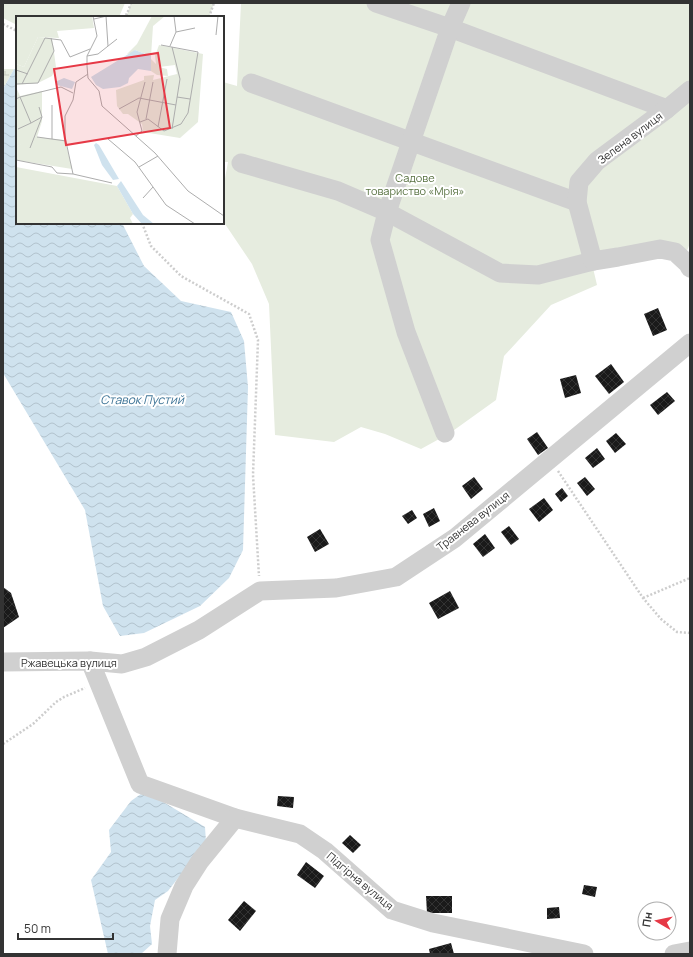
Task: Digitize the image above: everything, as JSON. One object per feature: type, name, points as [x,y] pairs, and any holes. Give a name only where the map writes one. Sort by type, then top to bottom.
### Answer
[{"type":"street","points":[[376,3],[450,28],[668,109]]},
{"type":"street","points":[[445,433],[406,332],[380,240],[387,212],[450,28],[461,3]]},
{"type":"street","points":[[251,83],[577,202]]},
{"type":"street","name":"Зелена вулиця","points":[[593,261],[577,202],[579,182],[597,161],[668,109],[690,90]]},
{"type":"street","points":[[241,163],[338,191],[387,212],[500,273],[538,276],[593,261],[660,249],[675,252],[688,264],[690,268]]},
{"type":"street","name":"Травнева вулиця","points":[[260,591],[336,588],[396,577],[455,538],[690,343]]},
{"type":"street","name":"Ржавецька вулиця","points":[[3,662],[90,661],[122,664],[146,657],[199,630],[260,591]]},
{"type":"street","name":"Підгірна вулиця","points":[[90,661],[140,784],[235,818],[300,834],[325,851],[392,910],[433,923],[584,954]]},
{"type":"street","points":[[167,954],[170,919],[184,886],[200,861],[235,818]]},
{"type":"street","points":[[674,954],[690,951]]},
{"type":"path","points":[[124,16],[127,14],[131,3]]},
{"type":"path","points":[[209,16],[214,3]]},
{"type":"path","points":[[3,24],[16,30]]},
{"type":"path","points":[[142,224],[151,246],[181,276],[249,314],[258,340],[253,475],[260,591]]},
{"type":"path","points":[[550,459],[643,598],[661,619],[677,632],[690,633]]},
{"type":"path","points":[[643,598],[690,578]]},
{"type":"path","points":[[3,744],[33,724],[56,702],[64,697],[99,683]]},
{"type":"green space","points":[[3,3],[125,3],[119,16],[16,16],[16,24],[3,18]]},
{"type":"green space","points":[[131,3],[214,3],[209,16],[125,16]]},
{"type":"green space","name":"Садове товариство «Мрія»","points":[[241,3],[690,3],[690,243],[687,251],[593,268],[597,285],[551,305],[504,356],[496,400],[450,433],[421,449],[385,434],[361,427],[334,442],[275,435],[269,304],[252,264],[224,222],[224,184],[228,162],[224,162],[224,82],[237,86]]},
{"type":"green space","points":[[3,69],[14,69],[3,89]]},
{"type":"water","name":"Ставок Пустий","points":[[14,69],[16,69],[16,224],[123,224],[144,266],[181,301],[231,312],[244,341],[248,387],[243,550],[229,578],[200,606],[144,633],[120,636],[103,606],[85,510],[3,373],[3,89]]},
{"type":"water","points":[[145,791],[205,827],[206,842],[168,891],[155,900],[150,926],[152,944],[141,954],[108,954],[91,880],[111,852],[109,830],[131,801]]},
{"type":"building","points":[[658,308],[667,330],[653,336],[644,314]]},
{"type":"building","points":[[611,364],[624,382],[609,394],[595,376]]},
{"type":"building","points":[[576,375],[581,393],[565,398],[560,379]]},
{"type":"building","points":[[667,392],[675,401],[658,415],[650,405]]},
{"type":"building","points":[[537,432],[548,448],[538,455],[527,439]]},
{"type":"building","points":[[616,433],[626,444],[615,453],[606,441]]},
{"type":"building","points":[[597,448],[605,459],[593,468],[585,458]]},
{"type":"building","points":[[474,477],[483,489],[471,499],[462,486]]},
{"type":"building","points":[[585,477],[595,489],[587,496],[577,483]]},
{"type":"building","points":[[562,488],[568,496],[561,502],[555,494]]},
{"type":"building","points":[[544,498],[553,510],[539,522],[529,509]]},
{"type":"building","points":[[434,508],[440,521],[429,527],[423,514]]},
{"type":"building","points":[[412,510],[417,518],[408,524],[402,516]]},
{"type":"building","points":[[509,526],[519,539],[511,545],[501,532]]},
{"type":"building","points":[[320,529],[329,544],[315,552],[307,537]]},
{"type":"building","points":[[485,534],[495,548],[483,557],[473,544]]},
{"type":"building","points":[[3,587],[11,593],[19,617],[3,628]]},
{"type":"building","points":[[450,591],[459,608],[438,619],[429,603]]},
{"type":"building","points":[[278,796],[294,797],[293,808],[277,806]]},
{"type":"building","points":[[350,835],[361,845],[353,853],[342,843]]},
{"type":"building","points":[[306,862],[324,876],[315,888],[297,875]]},
{"type":"building","points":[[584,885],[597,887],[595,897],[582,894]]},
{"type":"building","points":[[426,896],[452,896],[452,913],[427,913]]},
{"type":"building","points":[[244,901],[256,911],[240,931],[228,920]]},
{"type":"building","points":[[559,907],[560,918],[547,919],[547,908]]},
{"type":"building","points":[[451,943],[454,954],[430,954],[429,949]]}]
